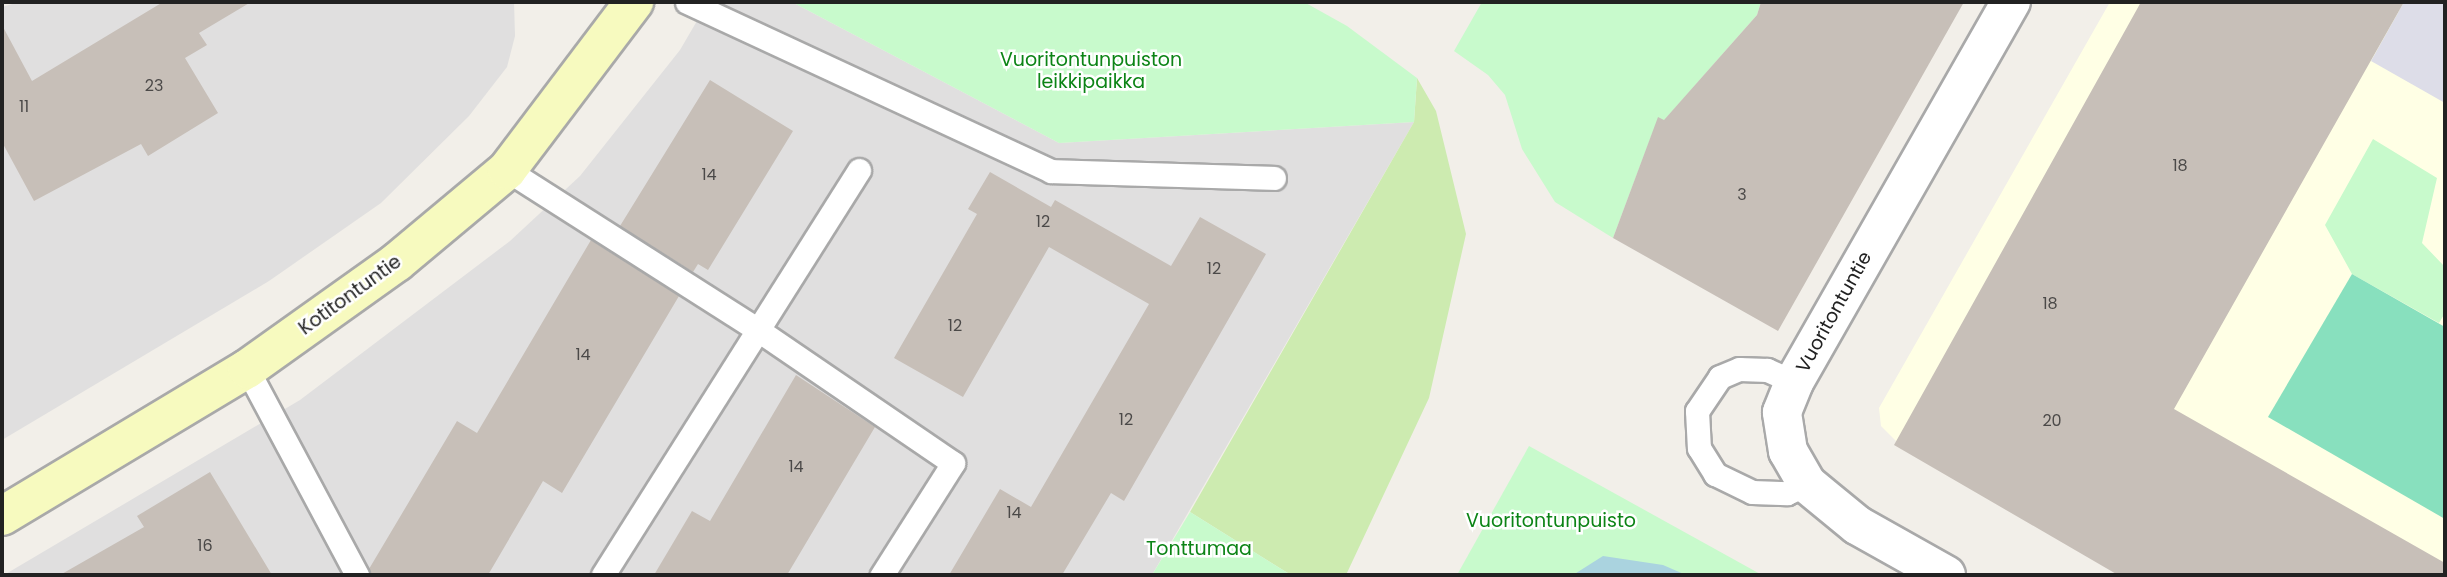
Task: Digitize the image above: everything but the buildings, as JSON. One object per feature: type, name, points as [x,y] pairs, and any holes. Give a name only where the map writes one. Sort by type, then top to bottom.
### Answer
[{"type":"street","name":"Kotitontuntie","points":[[2,516],[247,369],[397,262],[507,170],[634,2]]},
{"type":"street","name":"Vuoritontuntie","points":[[1946,575],[1857,525],[1807,484],[1788,451],[1782,412],[1794,382],[2011,2]]},
{"type":"lane","points":[[687,2],[1051,171],[1274,178]]},
{"type":"lane","points":[[507,170],[758,330],[953,463],[883,575]]},
{"type":"lane","points":[[603,575],[859,170]]},
{"type":"lane","points":[[247,369],[357,575]]},
{"type":"lane","points":[[1794,382],[1767,370],[1739,369],[1720,377],[1697,411],[1699,448],[1715,474],[1752,492],[1787,493],[1807,484]]},
{"type":"shaded area","points":[[19,2],[514,2],[515,36],[507,67],[469,116],[381,203],[269,281],[2,440],[2,7]]},
{"type":"shaded area","points":[[708,2],[792,2],[1059,143],[1414,122],[1152,575],[4,575],[300,400],[510,241],[580,176],[680,50]]},
{"type":"shaded area","points":[[2110,2],[2445,2],[2445,575],[2128,575],[1898,443],[1881,426],[1879,408]]},
{"type":"shaded area","points":[[2404,2],[2445,2],[2445,103],[2371,61]]},
{"type":"green space","name":"Vuoritontunpuiston leikkipaikka","points":[[792,2],[1304,2],[1347,26],[1417,78],[1414,122],[1059,143]]},
{"type":"green space","points":[[1482,2],[1761,2],[1757,15],[1652,134],[1613,238],[1555,202],[1522,149],[1505,95],[1488,75],[1454,51]]},
{"type":"green space","points":[[1417,78],[1436,111],[1466,234],[1429,398],[1346,575],[1291,575],[1190,512],[1414,122]]},
{"type":"green space","points":[[2373,139],[2437,178],[2422,243],[2445,267],[2445,313],[2439,323],[2352,274],[2325,225]]},
{"type":"green space","points":[[2352,274],[2445,327],[2445,519],[2268,417]]},
{"type":"green space","name":"Vuoritontunpuisto","points":[[1529,446],[1762,575],[1457,575]]},
{"type":"green space","name":"Tonttumaa","points":[[1190,512],[1291,575],[1152,575]]},
{"type":"water","points":[[1603,556],[1663,565],[1686,575],[1573,575]]}]
